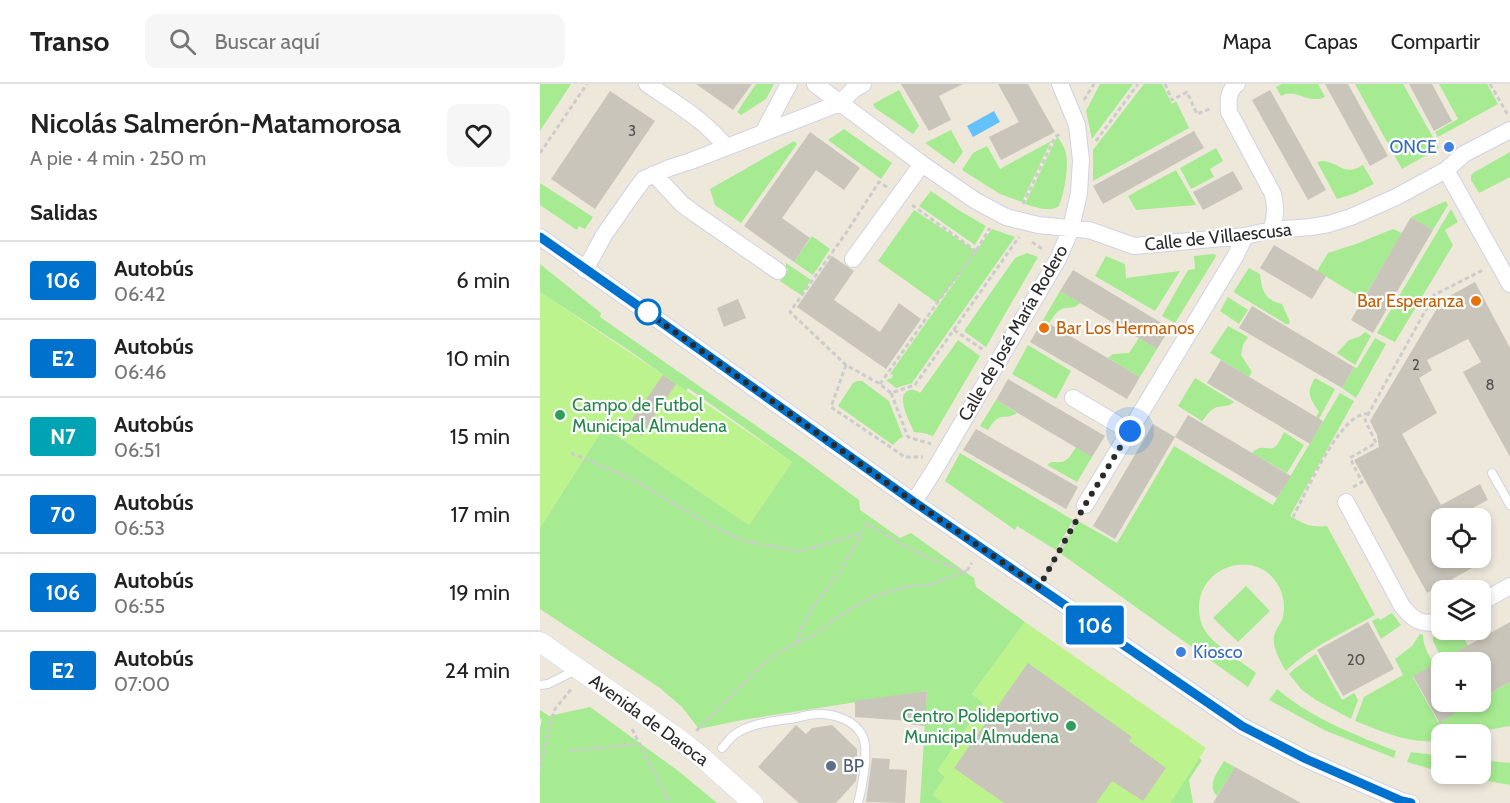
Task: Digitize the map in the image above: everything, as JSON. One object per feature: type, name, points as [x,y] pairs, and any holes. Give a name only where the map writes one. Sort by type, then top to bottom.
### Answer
[{"type":"street","points":[[647,84],[705,123],[726,147]]},
{"type":"street","points":[[763,133],[789,84]]},
{"type":"street","name":"Calle de Villaescusa","points":[[815,84],[922,164],[1021,228],[1038,225],[1089,230],[1134,246],[1245,236],[1271,230],[1329,224],[1396,197],[1446,170],[1464,154],[1510,130]]},
{"type":"street","points":[[585,270],[604,236],[644,179],[840,103],[863,84]]},
{"type":"street","name":"Calle de José María Rodero","points":[[914,502],[1058,259],[1071,229],[1082,160],[1077,125],[1060,84]]},
{"type":"street","points":[[1238,84],[1232,88],[1228,102],[1229,112],[1273,194],[1276,207],[1271,230]]},
{"type":"street","points":[[853,259],[922,164]]},
{"type":"street","points":[[1446,170],[1510,284]]},
{"type":"street","points":[[654,174],[682,204],[778,271]]},
{"type":"street","points":[[1085,505],[1236,255],[1245,236]]},
{"type":"street","points":[[540,237],[914,502],[1242,726],[1317,764],[1411,803]]},
{"type":"street","points":[[1073,398],[1130,431]]},
{"type":"street","points":[[1346,502],[1402,606],[1412,618],[1431,622]]},
{"type":"street","points":[[1491,597],[1510,586]]},
{"type":"street","name":"Avenida de Daroca","points":[[540,642],[683,742],[753,803]]},
{"type":"lane","points":[[1492,473],[1510,505]]},
{"type":"lane","points":[[540,685],[548,684],[578,668]]},
{"type":"lane","points":[[722,748],[734,735],[763,723],[819,714],[843,718],[854,725],[862,735],[865,745],[862,789],[858,803]]},
{"type":"path","points":[[540,153],[587,84]]},
{"type":"path","points":[[1082,160],[1137,84]]},
{"type":"path","points":[[1165,84],[1172,100],[1187,92],[1197,114],[1228,102]]},
{"type":"path","points":[[1490,84],[1510,119]]},
{"type":"path","points":[[891,393],[915,386],[954,330],[1021,228],[1023,205],[1055,137],[1077,125]]},
{"type":"path","points":[[938,447],[908,437],[891,393],[846,364],[790,312],[879,182],[976,251]]},
{"type":"path","points":[[880,384],[976,251],[991,226]]},
{"type":"path","points":[[1346,502],[1342,494],[1362,482],[1350,458],[1376,443],[1365,420],[1434,295],[1497,262]]},
{"type":"path","points":[[954,330],[990,354]]},
{"type":"path","points":[[846,364],[831,407],[905,457],[921,456],[938,464]]},
{"type":"path","points":[[1293,517],[1340,433],[1358,416],[1369,413]]},
{"type":"path","points":[[571,453],[634,480],[705,522],[744,541],[799,550],[862,533]]},
{"type":"path","points":[[1039,587],[1085,505]]},
{"type":"path","points":[[796,643],[802,626],[813,607],[852,553],[866,524],[927,558],[966,572]]},
{"type":"path","points":[[683,742],[699,729],[764,663],[779,652],[814,635],[844,613],[872,597],[908,586],[928,585],[966,572],[983,548]]},
{"type":"path","points":[[540,769],[555,709],[572,688]]},
{"type":"path","points":[[642,714],[632,730],[670,803]]},
{"type":"path","points":[[570,751],[639,744]]},
{"type":"green space","points":[[540,84],[571,84],[540,131]]},
{"type":"green space","points":[[756,84],[774,84],[766,99],[741,115],[737,112]]},
{"type":"green space","points":[[1100,84],[1133,84],[1092,139],[1086,111]]},
{"type":"green space","points":[[1144,84],[1162,84],[1172,104],[1176,101],[1189,128],[1093,181],[1093,150]]},
{"type":"green space","points":[[1282,84],[1318,84],[1325,97],[1312,99],[1292,93],[1281,96],[1276,87]]},
{"type":"green space","points":[[1355,84],[1403,84],[1439,148],[1402,169]]},
{"type":"green space","points":[[1439,84],[1487,84],[1498,104],[1438,137],[1435,132],[1458,119]]},
{"type":"green space","points":[[899,90],[919,126],[913,134],[875,108],[873,104]]},
{"type":"green space","points":[[844,129],[892,163],[881,179],[828,140]]},
{"type":"green space","points":[[951,130],[963,152],[954,164],[925,143]]},
{"type":"green space","points":[[1058,137],[1067,159],[1064,188],[1059,206],[1047,209],[1025,204],[1056,139]]},
{"type":"green space","points":[[794,141],[797,144],[741,223],[715,205],[710,189]]},
{"type":"green space","points":[[1051,141],[1022,202],[1000,194],[962,170],[973,153],[987,146],[1000,169]]},
{"type":"green space","points":[[1216,148],[1223,161],[1210,169],[1214,177],[1191,189],[1180,168]]},
{"type":"green space","points":[[1510,152],[1510,177],[1479,193],[1471,180],[1473,173]]},
{"type":"green space","points":[[1323,161],[1347,170],[1363,165],[1374,184],[1337,199],[1317,162]]},
{"type":"green space","points":[[1176,170],[1196,205],[1136,210],[1128,196]]},
{"type":"green space","points":[[540,183],[593,217],[585,229],[579,226],[577,230],[540,205]]},
{"type":"green space","points":[[931,191],[986,226],[975,245],[919,206]]},
{"type":"green space","points":[[1446,201],[1448,205],[1433,230],[1411,217]]},
{"type":"green space","points":[[1451,209],[1458,222],[1445,230],[1453,245],[1395,342],[1377,333]]},
{"type":"green space","points":[[914,210],[976,251],[992,229],[1015,237],[912,383],[896,388],[886,380],[892,378],[893,375],[890,374],[964,269],[937,303],[878,261]]},
{"type":"green space","points":[[1393,229],[1402,233],[1363,299],[1317,271],[1328,253]]},
{"type":"green space","points":[[812,236],[830,249],[813,275],[794,262]]},
{"type":"green space","points":[[1027,253],[1038,257],[986,347],[964,331],[1015,258]]},
{"type":"green space","points":[[1216,255],[1215,258],[1175,323],[1162,316],[1188,270],[1195,269],[1194,256]]},
{"type":"green space","points":[[1106,256],[1125,264],[1126,278],[1180,271],[1155,311],[1095,276]]},
{"type":"green space","points":[[786,263],[811,280],[801,295],[780,281],[788,270]]},
{"type":"green space","points":[[540,264],[601,313],[600,317],[859,500],[860,510],[900,538],[911,533],[974,578],[976,587],[1025,622],[972,694],[984,703],[938,770],[945,777],[933,795],[944,803],[920,803],[927,691],[742,720],[699,729],[682,707],[660,688],[540,609],[540,528],[604,427],[749,525],[792,462],[688,388],[686,391],[540,292]]},
{"type":"green space","points":[[1249,268],[1260,274],[1265,294],[1271,300],[1282,304],[1289,324],[1235,293],[1234,291]]},
{"type":"green space","points":[[1060,291],[1080,303],[1075,307],[1060,310],[1049,323],[1043,320]]},
{"type":"green space","points":[[540,292],[792,462],[749,525],[604,427],[540,528]]},
{"type":"green space","points":[[1228,297],[1248,310],[1239,324],[1220,311]]},
{"type":"green space","points":[[1228,326],[1248,337],[1241,355],[1252,372],[1249,377],[1210,353]]},
{"type":"green space","points":[[1365,332],[1371,336],[1355,365],[1337,353],[1349,340]]},
{"type":"green space","points":[[1139,338],[1157,349],[1140,377],[1108,358],[1113,354],[1129,353]]},
{"type":"green space","points":[[1375,338],[1386,344],[1356,398],[1342,388]]},
{"type":"green space","points":[[958,340],[980,356],[933,436],[914,432],[905,411],[904,395],[912,390],[920,393]]},
{"type":"green space","points":[[1028,345],[1071,371],[1056,399],[1012,374]]},
{"type":"green space","points":[[1195,378],[1234,402],[1213,409],[1202,421],[1178,406]]},
{"type":"green space","points":[[1315,378],[1335,389],[1319,419],[1316,417],[1319,412],[1310,395],[1310,388]]},
{"type":"green space","points":[[862,381],[889,401],[903,437],[893,445],[838,406],[853,383]]},
{"type":"green space","points":[[1340,393],[1354,401],[1290,516],[1308,525],[1327,526],[1375,615],[1316,647],[1286,671],[1274,645],[1275,633],[1283,616],[1283,598],[1278,585],[1269,574],[1257,567],[1231,566],[1219,572],[1202,592],[1199,607],[1201,621],[1208,635],[1220,647],[1256,673],[1248,687],[1060,553],[1078,521],[1117,543],[1174,446],[1273,505]]},
{"type":"green space","points":[[996,400],[1017,413],[999,418],[988,430],[980,426]]},
{"type":"green space","points":[[1284,432],[1304,445],[1287,473],[1252,453],[1259,448],[1273,448]]},
{"type":"green space","points":[[1076,447],[1092,457],[1077,482],[1047,465],[1066,460]]},
{"type":"green space","points":[[960,453],[1073,520],[1056,550],[1017,526],[1015,530],[945,481]]},
{"type":"green space","points":[[1246,586],[1270,611],[1238,642],[1213,618]]},
{"type":"green space","points":[[1392,613],[1401,625],[1381,639],[1372,621],[1378,618],[1380,620]]},
{"type":"green space","name":"Centro Polideportivo Municipal Almudena","points":[[1025,622],[1206,748],[1170,803],[944,803],[933,795],[945,777],[938,770],[984,704],[972,694]]},
{"type":"green space","points":[[1420,634],[1423,635],[1425,647],[1431,659],[1431,667],[1413,677],[1438,722],[1456,712],[1491,712],[1491,693],[1510,682],[1510,726],[1491,729],[1491,724],[1431,724],[1431,741],[1419,741],[1355,721],[1364,697],[1403,675],[1395,659],[1412,646]]},
{"type":"green space","points":[[1465,640],[1468,646],[1457,652],[1438,652],[1433,641]]},
{"type":"green space","points":[[1316,654],[1342,700],[1354,693],[1358,700],[1351,719],[1302,690],[1289,674]]},
{"type":"green space","points":[[1277,689],[1319,717],[1396,751],[1394,758],[1324,730],[1269,700]]},
{"type":"green space","points":[[590,707],[677,770],[717,803],[540,803],[540,728],[542,720],[540,710],[549,716]]},
{"type":"green space","points":[[1411,752],[1431,755],[1431,769],[1407,762]]},
{"type":"green space","points":[[1199,758],[1202,760],[1189,780],[1193,803],[1170,803]]},
{"type":"green space","points":[[1224,761],[1235,767],[1217,796],[1213,783]]},
{"type":"green space","points":[[1491,761],[1510,763],[1510,785],[1491,782]]},
{"type":"water","points":[[994,111],[1000,122],[973,137],[967,126]]},
{"type":"building","points":[[696,84],[752,84],[733,110]]},
{"type":"building","points":[[901,84],[963,84],[939,96],[951,120],[929,131]]},
{"type":"building","points":[[998,84],[1028,84],[1055,132],[1001,160],[989,137],[1019,122]]},
{"type":"building","points":[[1325,84],[1348,84],[1388,156],[1370,166]]},
{"type":"building","points":[[1409,84],[1432,84],[1452,121],[1434,131]]},
{"type":"building","points":[[1270,90],[1326,190],[1308,200],[1252,100]]},
{"type":"building","points":[[610,91],[655,121],[595,209],[551,179]]},
{"type":"building","points":[[1194,131],[1204,148],[1103,204],[1093,186]]},
{"type":"building","points":[[810,132],[860,168],[844,190],[816,170],[782,218],[810,238],[794,262],[744,226]]},
{"type":"building","points":[[1233,171],[1243,189],[1203,210],[1193,192]]},
{"type":"building","points":[[1411,217],[1433,230],[1373,333],[1351,320]]},
{"type":"building","points":[[1274,245],[1326,276],[1312,299],[1260,268]]},
{"type":"building","points":[[832,256],[854,271],[834,300],[880,332],[899,303],[921,319],[886,369],[797,307]]},
{"type":"building","points":[[1073,270],[1170,328],[1157,349],[1060,291]]},
{"type":"building","points":[[1475,282],[1510,348],[1510,457],[1463,372],[1481,362],[1468,339],[1427,360],[1432,370],[1419,378],[1437,413],[1402,434],[1441,505],[1480,484],[1488,500],[1473,508],[1431,508],[1431,568],[1472,568],[1450,580],[1431,580],[1431,591],[1427,593],[1354,460],[1379,447],[1377,435],[1370,421],[1442,300]]},
{"type":"building","points":[[738,299],[746,318],[724,327],[717,308]]},
{"type":"building","points":[[1252,306],[1354,367],[1342,388],[1239,328]]},
{"type":"building","points":[[1043,320],[1140,377],[1127,399],[1030,342]]},
{"type":"building","points":[[1221,360],[1323,421],[1310,444],[1207,383]]},
{"type":"building","points":[[663,375],[676,384],[641,436],[628,425]]},
{"type":"building","points":[[1008,379],[1105,436],[1092,457],[996,400]]},
{"type":"building","points":[[1188,415],[1291,476],[1277,498],[1175,437]]},
{"type":"building","points":[[1153,424],[1175,437],[1115,539],[1093,526]]},
{"type":"building","points":[[976,429],[1078,487],[1066,509],[963,450]]},
{"type":"building","points":[[1368,622],[1394,669],[1343,696],[1317,650]]},
{"type":"building","points":[[1510,622],[1510,682],[1491,693],[1491,652],[1456,652],[1478,640],[1491,640],[1491,633]]},
{"type":"building","points":[[1028,663],[1132,737],[1129,741],[1166,768],[1143,801],[1112,781],[1096,803],[1004,803],[954,768]]},
{"type":"building","points":[[1431,666],[1431,708],[1413,676]]},
{"type":"building","points":[[927,691],[925,726],[908,724],[909,721],[855,717],[855,701]]},
{"type":"building","points":[[1433,712],[1457,712],[1442,721],[1440,724]]},
{"type":"building","points":[[796,725],[806,734],[812,728],[832,725],[857,749],[859,758],[856,781],[836,803],[799,803],[758,767]]},
{"type":"building","points":[[872,758],[890,759],[889,769],[907,770],[905,803],[866,802]]},
{"type":"building","points":[[1235,767],[1301,803],[1213,803]]},
{"type":"bus line","name":"106","points":[[540,237],[914,502],[1242,726],[1341,775],[1411,803]]},
{"type":"place","name":"ONCE","points":[[1449,147]]},
{"type":"place","name":"Bar Esperanza","points":[[1476,301]]},
{"type":"place","name":"Bar Los Hermanos","points":[[1044,328]]},
{"type":"place","name":"Campo de Futbol Municipal Almudena","points":[[560,415]]},
{"type":"place","name":"Kiosco","points":[[1181,652]]},
{"type":"place","name":"Centro Polideportivo Municipal Almudena","points":[[1071,726]]},
{"type":"place","name":"BP","points":[[831,766]]},
{"type":"route","points":[[648,312],[644,310],[914,502],[1039,587],[1130,431]]}]
